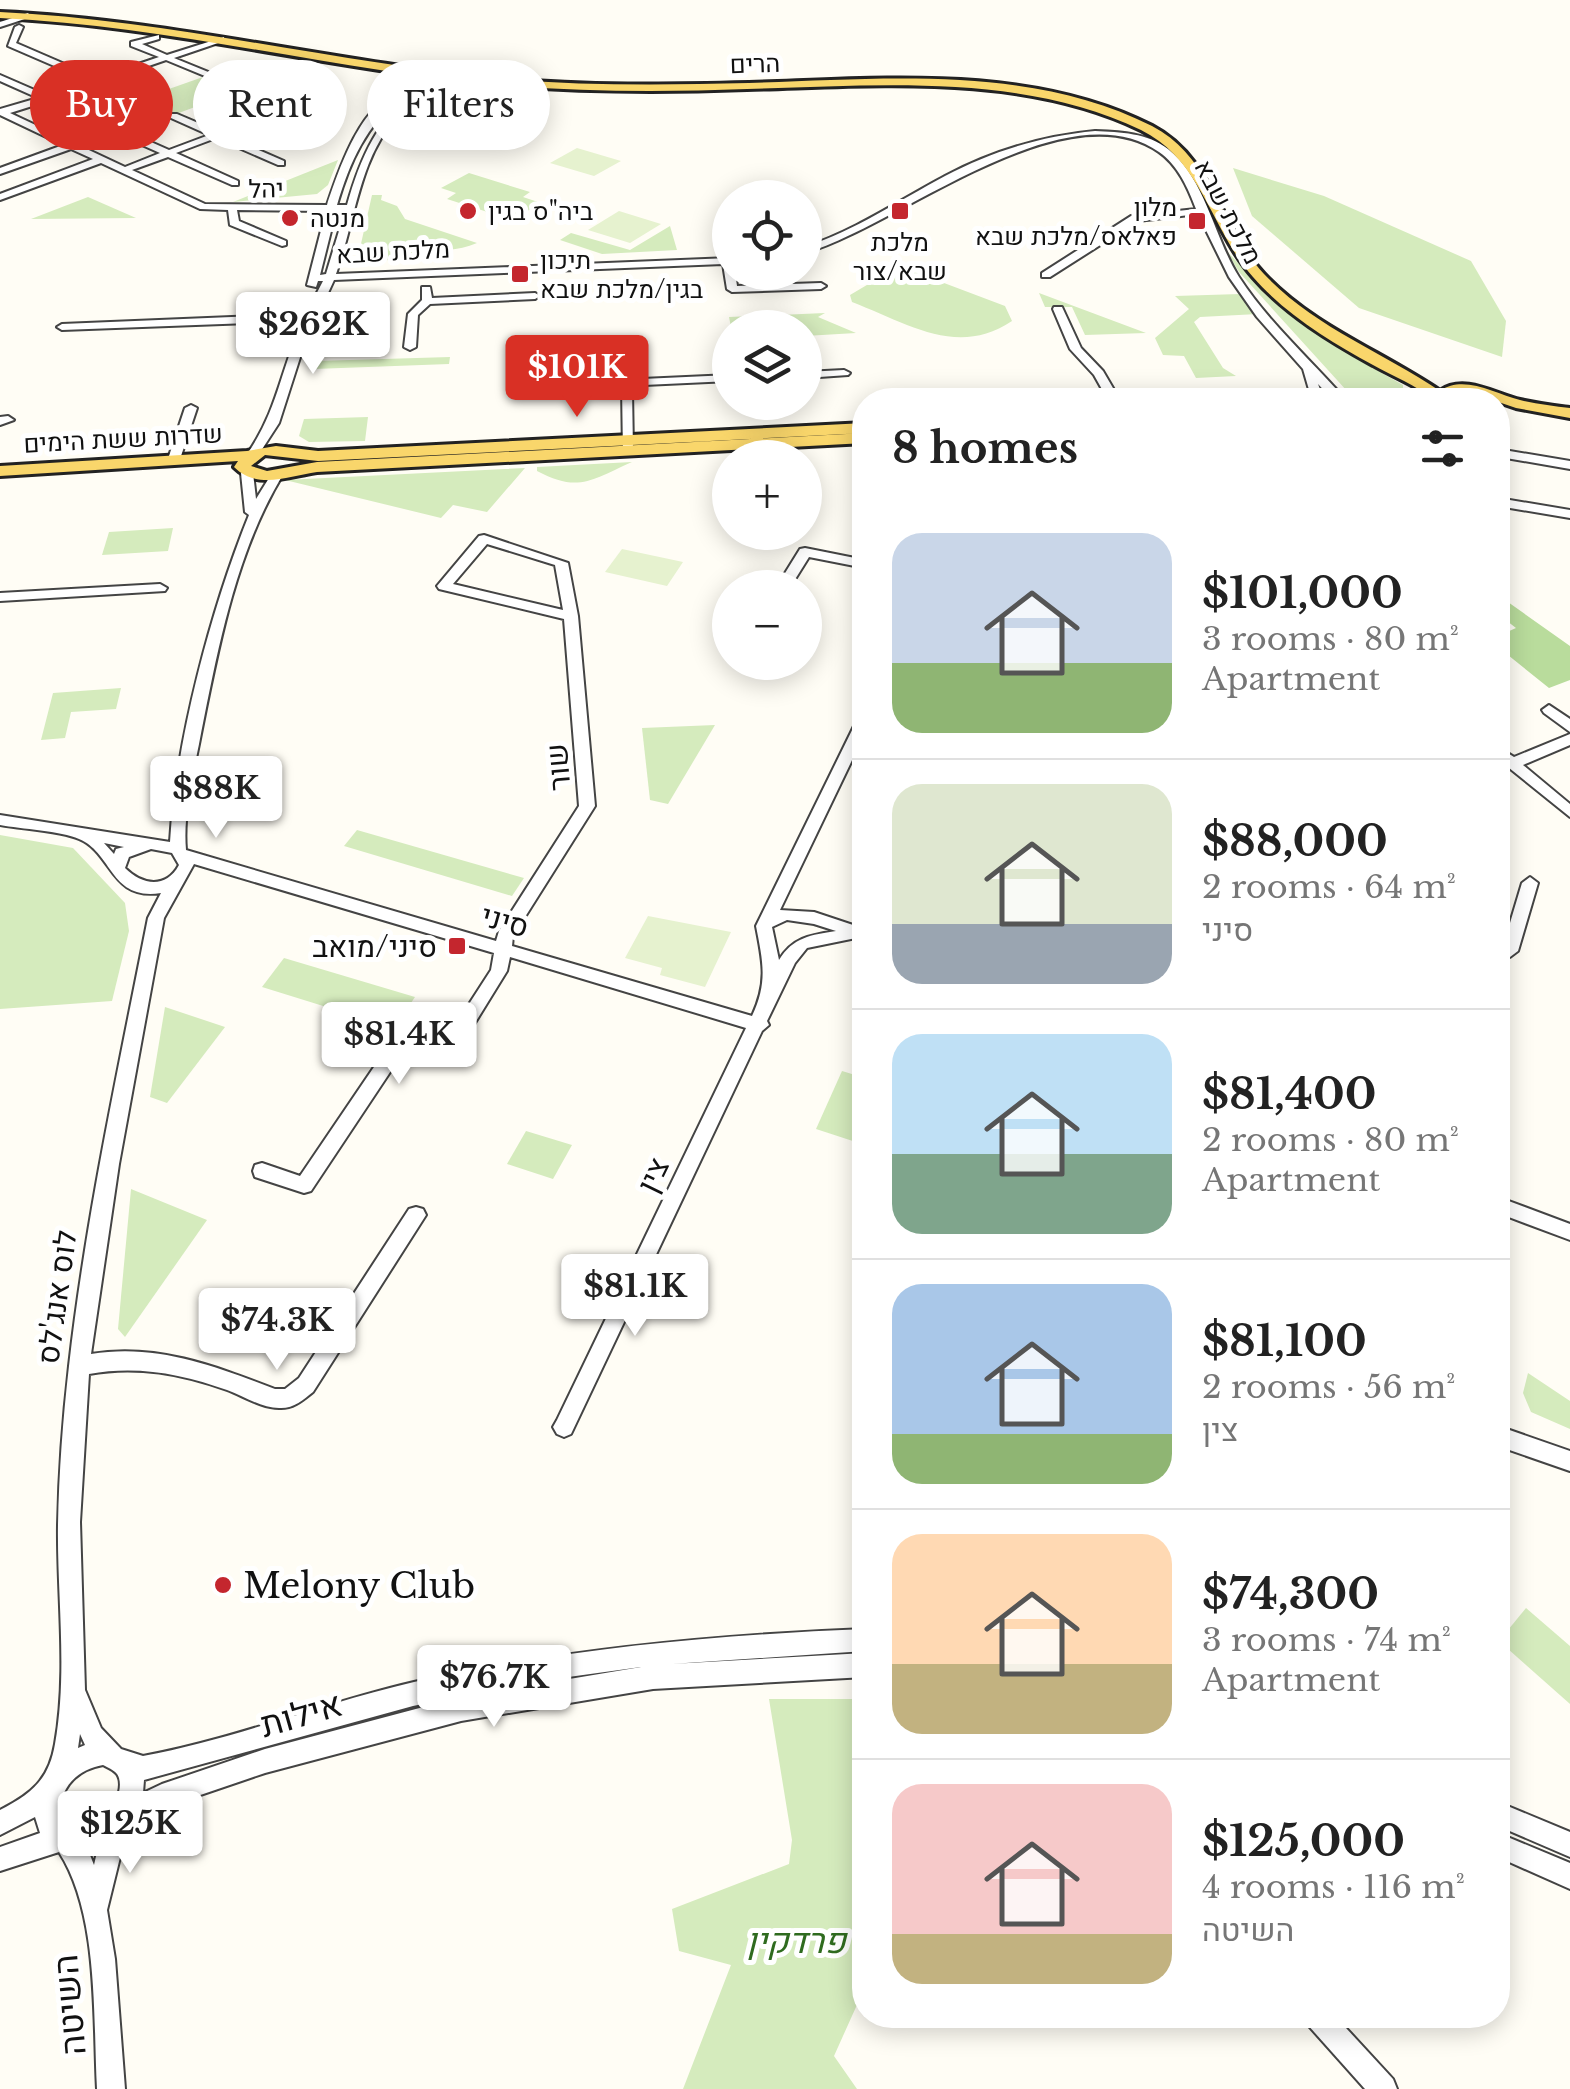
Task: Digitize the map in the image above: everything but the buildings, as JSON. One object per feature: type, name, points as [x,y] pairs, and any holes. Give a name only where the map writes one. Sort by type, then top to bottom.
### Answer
[{"type":"main road","name":"הרים","points":[[0,15],[180,28],[367,64]]},
{"type":"main road","name":"הרים","points":[[550,82],[634,88],[934,82],[1009,89],[1066,100],[1124,119],[1181,150],[1201,175],[1244,258],[1300,310],[1422,388]]},
{"type":"main road","name":"הרים","points":[[1300,310],[1394,363],[1460,388]]},
{"type":"main road","points":[[1405,377],[1414,388]]},
{"type":"main road","points":[[1510,400],[1570,413]]},
{"type":"main road","points":[[1510,418],[1570,423]]},
{"type":"main road","points":[[249,464],[628,445],[852,429]]},
{"type":"main road","points":[[628,445],[852,438]]},
{"type":"main road","name":"שדרות ששת הימים","points":[[0,470],[173,462],[249,464]]},
{"type":"main road","points":[[249,464],[282,463]]},
{"type":"main road","name":"שדרות ששת הימים","points":[[0,482],[249,464]]},
{"type":"street","points":[[0,25],[28,16]]},
{"type":"street","points":[[20,27],[10,44],[47,60]]},
{"type":"street","points":[[156,37],[134,44],[193,69]]},
{"type":"street","points":[[161,60],[221,39]]},
{"type":"street","points":[[0,78],[30,91]]},
{"type":"street","points":[[3,115],[30,105]]},
{"type":"street","name":"יהל","points":[[3,115],[30,127]]},
{"type":"street","points":[[174,116],[193,124]]},
{"type":"street","points":[[252,518],[249,464],[280,416],[307,321],[332,205],[367,129]]},
{"type":"street","name":"מלכת שבא","points":[[822,244],[849,235],[966,170],[1102,139],[1144,138],[1174,159],[1228,268],[1329,388]]},
{"type":"street","points":[[126,170],[193,144]]},
{"type":"street","points":[[0,171],[58,150]]},
{"type":"street","name":"יהל","points":[[83,150],[206,208],[332,205]]},
{"type":"street","points":[[162,150],[235,182]]},
{"type":"street","points":[[251,150],[281,163]]},
{"type":"street","points":[[307,321],[331,274],[349,205],[373,150]]},
{"type":"street","points":[[0,197],[102,159]]},
{"type":"street","points":[[296,204],[340,185]]},
{"type":"street","name":"יהל","points":[[231,208],[349,205]]},
{"type":"street","points":[[231,208],[234,223],[282,243]]},
{"type":"street","points":[[1046,275],[1134,218],[1201,211]]},
{"type":"street","name":"מלכת שבא","points":[[315,275],[712,262]]},
{"type":"street","points":[[426,301],[427,272]]},
{"type":"street","points":[[410,347],[413,314],[426,301],[536,296]]},
{"type":"street","points":[[1058,309],[1076,350],[1099,373],[1107,388]]},
{"type":"street","points":[[62,326],[307,321]]},
{"type":"street","name":"מלכת שבא","points":[[1303,361],[1315,388]]},
{"type":"street","points":[[822,374],[844,373]]},
{"type":"street","points":[[628,445],[624,391],[630,386],[712,379]]},
{"type":"street","points":[[173,462],[191,408]]},
{"type":"street","points":[[178,880],[187,865],[180,852],[178,814],[205,688],[252,518],[282,463],[280,416]]},
{"type":"street","points":[[1510,455],[1570,465]]},
{"type":"street","points":[[1510,504],[1570,514]]},
{"type":"street","name":"שור","points":[[262,1171],[304,1185],[420,1013],[464,1026],[499,971],[506,935],[588,803],[571,616],[561,563],[484,539],[444,586],[571,616]]},
{"type":"street","points":[[794,570],[805,552],[852,561]]},
{"type":"street","points":[[0,597],[160,588]]},
{"type":"street","points":[[1550,710],[1570,726]]},
{"type":"street","points":[[1570,739],[1512,764],[1570,812]]},
{"type":"street","points":[[765,931],[781,888],[852,744]]},
{"type":"street","points":[[116,870],[122,853],[146,844],[178,814]]},
{"type":"street","name":"סיני","points":[[0,820],[180,852],[760,1025]]},
{"type":"street","points":[[84,835],[150,900],[156,918]]},
{"type":"street","name":"סיני","points":[[137,887],[234,871]]},
{"type":"street","name":"לוס אנג'לס","points":[[55,1782],[67,1746],[73,1690],[69,1522],[80,1366],[110,1164],[156,918],[178,880]]},
{"type":"street","points":[[1510,951],[1530,883]]},
{"type":"street","points":[[781,888],[811,929],[803,945]]},
{"type":"street","points":[[765,931],[780,914],[798,915],[852,931]]},
{"type":"street","points":[[765,931],[781,949],[852,935]]},
{"type":"street","name":"צין","points":[[765,931],[771,962],[770,1003]]},
{"type":"street","name":"צין","points":[[564,1427],[760,1025],[788,959],[803,945]]},
{"type":"street","points":[[1510,1210],[1570,1232]]},
{"type":"street","points":[[80,1366],[113,1359],[155,1358],[275,1399],[289,1398],[306,1384],[416,1214]]},
{"type":"street","points":[[1510,1440],[1570,1461]]},
{"type":"street","name":"אילות","points":[[117,1758],[143,1768],[164,1764],[412,1694],[587,1660],[702,1647],[852,1641]]},
{"type":"street","name":"אילות","points":[[119,1822],[156,1798],[266,1760],[476,1706],[653,1676],[852,1667]]},
{"type":"street","name":"לוס אנג'לס","points":[[73,1690],[88,1728],[117,1758]]},
{"type":"street","points":[[0,1823],[33,1805],[80,1758],[117,1758],[132,1784],[119,1822],[91,1842],[64,1841],[0,1859]]},
{"type":"street","points":[[55,1782],[47,1820],[64,1841]]},
{"type":"street","points":[[1510,1819],[1570,1845]]},
{"type":"street","name":"השיטה","points":[[96,1914],[119,1822]]},
{"type":"street","name":"השיטה","points":[[64,1841],[84,1866],[96,1914],[112,2089]]},
{"type":"street","points":[[1510,1850],[1570,1876]]},
{"type":"street","points":[[1328,2028],[1383,2089]]},
{"type":"green space","points":[[193,81],[193,108],[173,115],[173,88]]},
{"type":"green space","points":[[577,148],[621,161],[594,176],[550,163]]},
{"type":"green space","points":[[338,160],[328,185],[317,194],[233,202]]},
{"type":"green space","points":[[1233,168],[1324,196],[1471,261],[1506,321],[1502,357],[1359,308],[1252,216]]},
{"type":"green space","points":[[469,173],[530,192],[523,197],[541,203],[512,220],[447,199],[456,193],[441,188]]},
{"type":"green space","points":[[372,195],[382,195],[381,200],[397,206],[405,219],[477,243],[392,260],[363,260],[358,257]]},
{"type":"green space","points":[[88,197],[136,218],[31,219]]},
{"type":"green space","points":[[619,211],[661,224],[630,243],[588,230]]},
{"type":"green space","points":[[670,226],[677,250],[602,254],[560,240],[571,233],[630,250]]},
{"type":"green space","points":[[1226,250],[1308,325],[1403,388],[1344,388],[1239,272]]},
{"type":"green space","points":[[899,266],[1005,306],[1012,321],[992,332],[952,337],[912,327],[852,302],[850,295]]},
{"type":"green space","points":[[1039,293],[1146,333],[1085,335],[1072,307],[1045,307]]},
{"type":"green space","points":[[1240,294],[1258,314],[1200,317],[1194,322],[1223,368],[1236,376],[1196,378],[1184,356],[1163,355],[1155,338],[1189,309],[1175,296]]},
{"type":"green space","points":[[822,319],[856,333],[822,335]]},
{"type":"green space","points":[[450,357],[449,364],[314,369],[316,361]]},
{"type":"green space","points":[[368,417],[365,441],[309,442],[299,436],[304,419]]},
{"type":"green space","points":[[632,462],[595,479],[575,483],[537,471],[537,467]]},
{"type":"green space","points":[[525,468],[487,512],[453,505],[441,518],[285,480]]},
{"type":"green space","points":[[173,528],[168,551],[102,555],[109,532]]},
{"type":"green space","points":[[622,549],[683,562],[667,586],[605,572]]},
{"type":"green space","points":[[1510,604],[1570,646],[1570,680],[1549,688],[1510,657],[1510,631],[1516,628],[1510,623]]},
{"type":"green space","points":[[121,688],[116,709],[71,712],[65,738],[41,740],[53,693]]},
{"type":"green space","points":[[715,725],[668,804],[650,800],[642,728]]},
{"type":"green space","points":[[357,830],[524,878],[512,896],[344,846]]},
{"type":"green space","points":[[0,835],[73,848],[125,903],[129,931],[112,1001],[0,1009]]},
{"type":"green space","points":[[648,916],[731,932],[705,987],[660,975],[662,968],[625,958]]},
{"type":"green space","points":[[284,958],[415,997],[394,1028],[262,987]]},
{"type":"green space","points":[[165,1007],[225,1027],[167,1103],[150,1097]]},
{"type":"green space","points":[[842,1071],[852,1074],[852,1141],[816,1129]]},
{"type":"green space","points":[[526,1131],[572,1145],[553,1179],[507,1164]]},
{"type":"green space","points":[[131,1189],[207,1220],[125,1337],[118,1329]]},
{"type":"green space","points":[[1528,1373],[1570,1401],[1570,1429],[1531,1412],[1523,1393]]},
{"type":"green space","points":[[1526,1608],[1570,1646],[1570,1704],[1510,1651],[1510,1628]]},
{"type":"green space","name":"פרדקין","points":[[769,1699],[852,1699],[852,2016],[834,2056],[857,2089],[683,2089],[731,1965],[679,1951],[672,1909],[789,1864],[792,1840]]},
{"type":"place","name":"ביה\"ס בגין","points":[[468,211]]},
{"type":"place","name":"מלכת שבא/צור","points":[[900,211]]},
{"type":"place","name":"מנטה","points":[[290,218]]},
{"type":"place","name":"מלון פאלאס/מלכת שבא","points":[[1197,221]]},
{"type":"place","name":"תיכון בגין/מלכת שבא","points":[[520,274]]},
{"type":"place","name":"סיני/מואב","points":[[457,946]]},
{"type":"place","name":"Melony Club","points":[[223,1585]]}]
